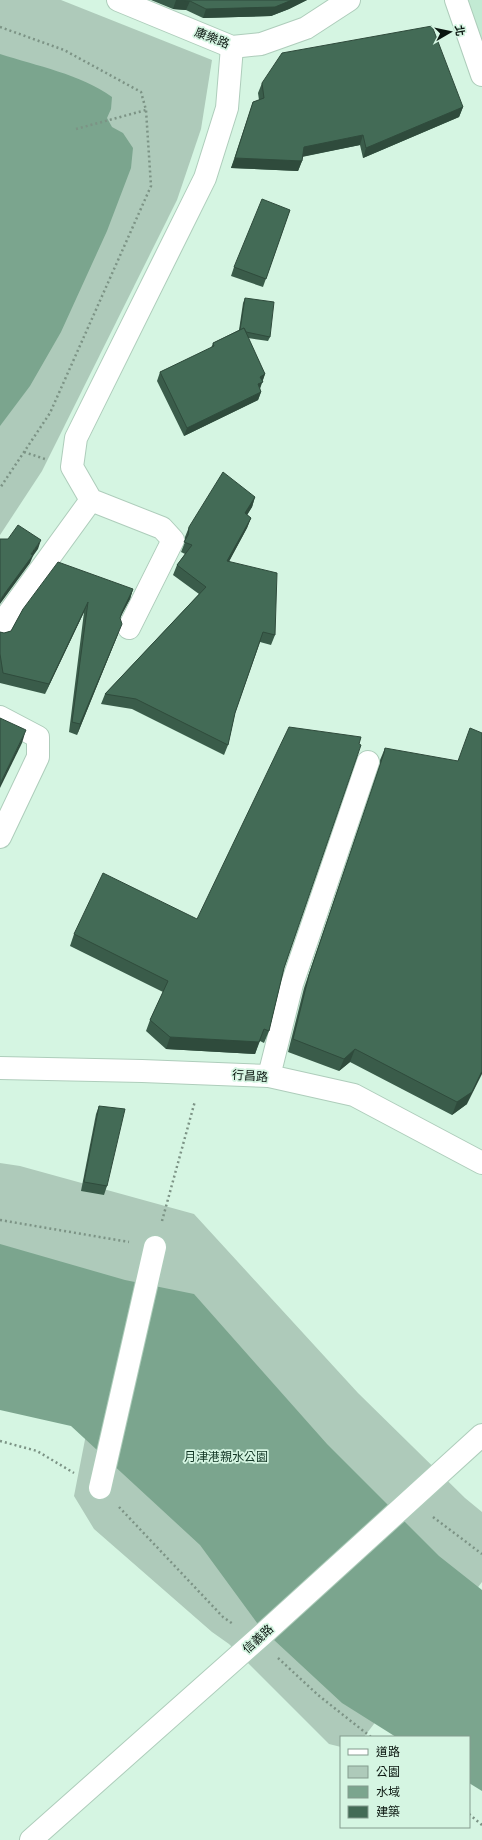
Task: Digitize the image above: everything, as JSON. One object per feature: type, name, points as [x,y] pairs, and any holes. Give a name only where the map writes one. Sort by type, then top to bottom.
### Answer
[{"type":"street","name":"康樂路","points":[[118,0],[232,47],[261,44],[301,30],[349,0]]},
{"type":"street","points":[[456,0],[482,75]]},
{"type":"street","points":[[129,628],[172,540],[162,528],[91,500],[72,467],[76,438],[206,178],[227,108],[232,47]]},
{"type":"street","points":[[0,631],[9,613],[91,500]]},
{"type":"street","points":[[0,717],[38,736],[38,757],[0,837]]},
{"type":"street","points":[[269,1076],[292,984],[368,762]]},
{"type":"street","name":"行昌路","points":[[0,1068],[269,1076],[354,1095],[482,1161]]},
{"type":"street","points":[[100,1488],[155,1246]]},
{"type":"street","name":"信義路","points":[[31,1840],[260,1637],[482,1435]]},
{"type":"path","points":[[0,27],[64,50],[141,92],[146,110],[151,186],[50,413],[0,488]]},
{"type":"path","points":[[76,129],[146,110]]},
{"type":"path","points":[[0,1220],[155,1246],[202,1073]]},
{"type":"path","points":[[0,1441],[37,1451],[100,1488],[223,1617],[260,1637],[318,1695],[370,1736]]},
{"type":"path","points":[[411,1500],[482,1554]]},
{"type":"path","points":[[470,1815],[482,1825]]},
{"type":"shaded area","points":[[464,0],[482,0],[482,54]]},
{"type":"green space","points":[[0,0],[61,0],[212,60],[201,129],[177,200],[42,471],[0,535]]},
{"type":"green space","name":"月津港親水公園","points":[[0,1163],[20,1166],[194,1214],[358,1393],[465,1498],[482,1512],[482,1582],[365,1736],[340,1736],[340,1747],[329,1744],[229,1644],[212,1632],[94,1529],[74,1496],[113,1296],[0,1283]]},
{"type":"water","points":[[0,54],[72,76],[100,89],[112,97],[111,109],[107,118],[112,127],[123,133],[133,148],[131,168],[107,231],[61,332],[30,386],[0,426]]},
{"type":"water","points":[[0,1244],[125,1280],[194,1294],[327,1444],[439,1556],[482,1590],[482,1791],[470,1784],[470,1736],[394,1736],[342,1703],[260,1627],[200,1545],[71,1426],[0,1410]]},
{"type":"building","points":[[177,0],[292,0],[275,7],[206,9],[190,1]]},
{"type":"building","points":[[432,26],[463,107],[366,148],[363,135],[304,147],[302,161],[235,158],[253,102],[264,98],[262,83],[282,53]]},
{"type":"building","points":[[262,199],[290,210],[266,279],[234,267]]},
{"type":"building","points":[[245,298],[274,302],[270,337],[246,332],[244,328],[240,330]]},
{"type":"building","points":[[244,328],[265,374],[260,377],[263,382],[258,384],[261,392],[187,428],[160,372],[214,346],[213,343]]},
{"type":"building","points":[[223,472],[255,497],[245,513],[251,518],[227,561],[277,573],[275,635],[263,632],[235,713],[228,745],[136,699],[105,694],[206,587],[177,565],[192,545],[184,542],[188,535],[189,527]]},
{"type":"building","points":[[18,525],[41,540],[31,554],[33,555],[2,597],[0,602],[0,539],[8,539]]},
{"type":"building","points":[[58,562],[133,589],[120,618],[122,624],[80,724],[72,722],[88,602],[49,684],[3,673],[0,654],[0,632],[4,633],[11,631],[23,609]]},
{"type":"building","points":[[0,718],[26,730],[0,784]]},
{"type":"building","points":[[289,727],[361,737],[359,744],[361,745],[284,968],[269,1031],[264,1029],[259,1042],[170,1037],[150,1020],[168,981],[74,934],[103,873],[197,919]]},
{"type":"building","points":[[470,728],[482,733],[482,1071],[472,1092],[457,1102],[355,1049],[344,1059],[293,1039],[309,975],[385,748],[458,761]]},
{"type":"building","points":[[99,1106],[125,1109],[107,1186],[84,1182]]}]
